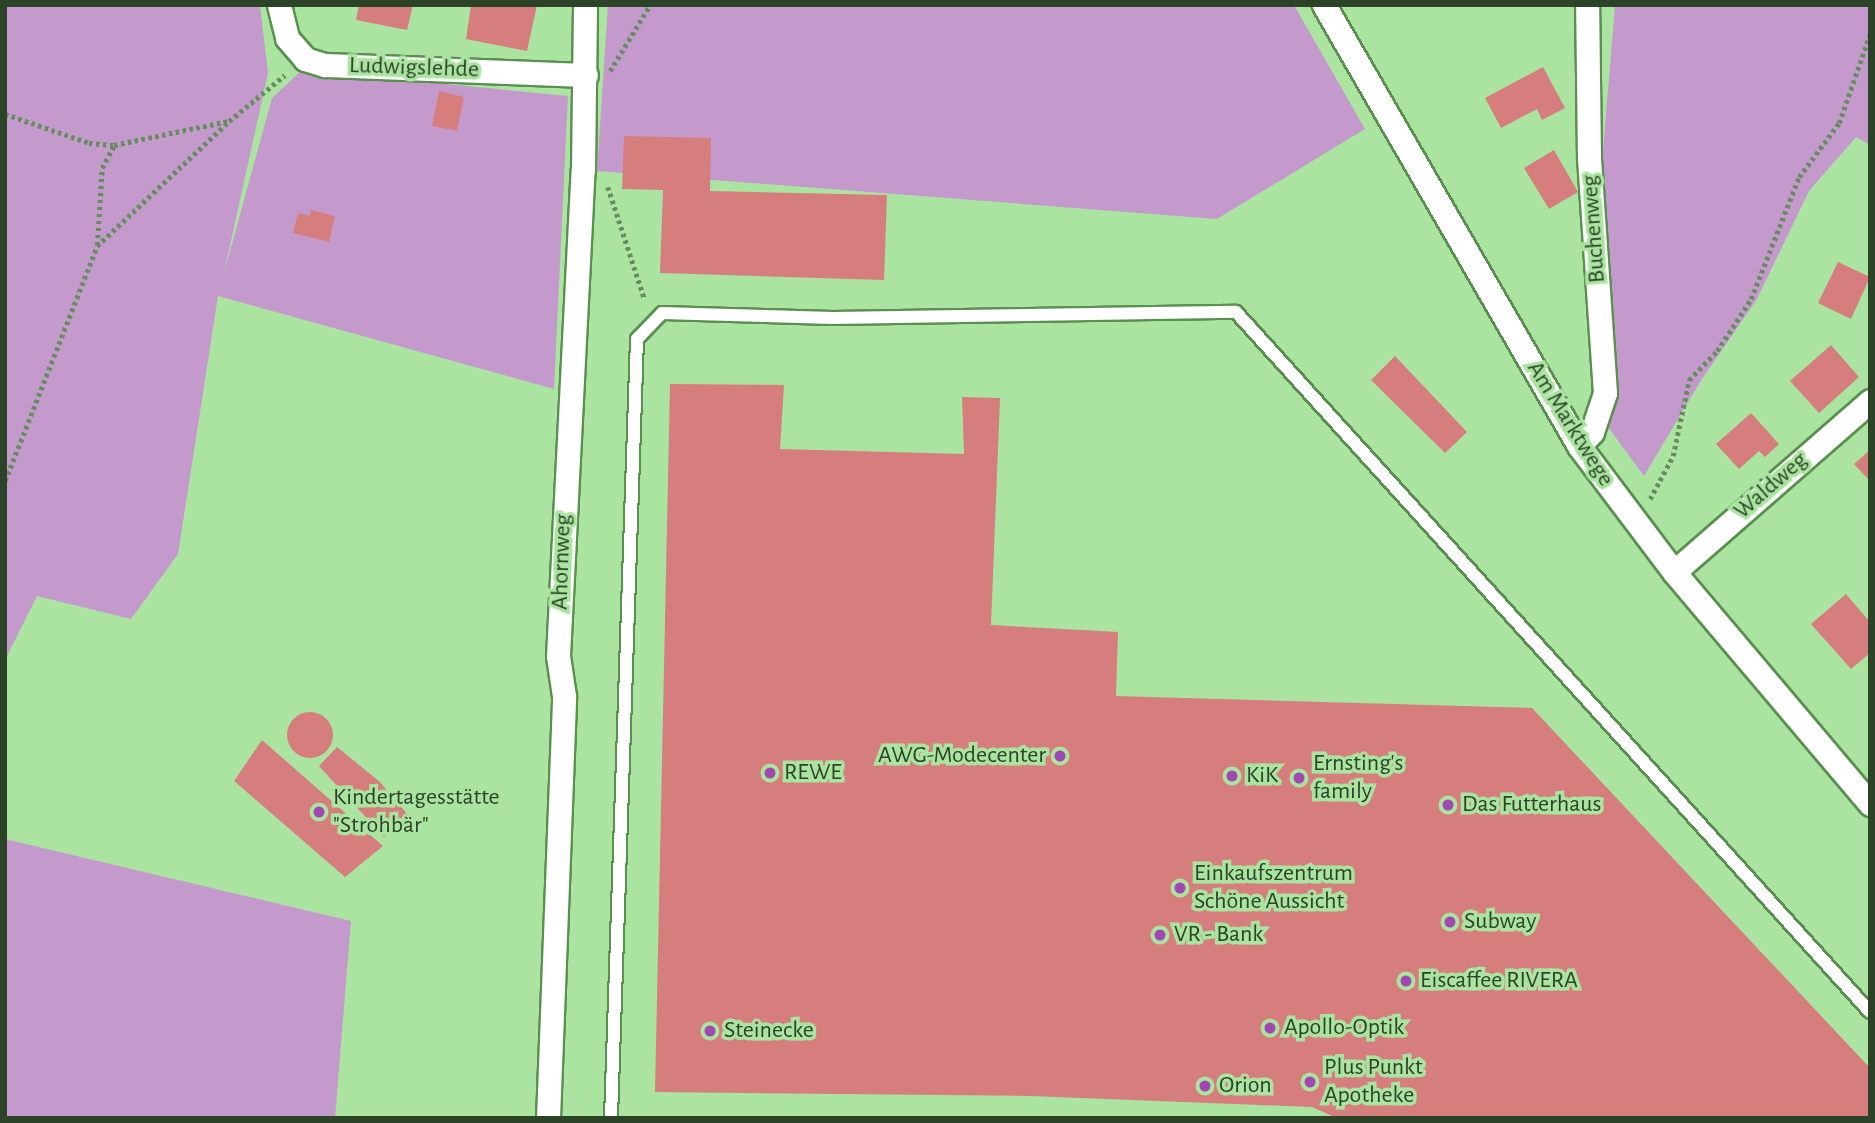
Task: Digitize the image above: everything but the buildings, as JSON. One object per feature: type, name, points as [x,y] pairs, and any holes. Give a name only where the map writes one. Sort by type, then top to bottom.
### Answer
[{"type":"street","points":[[279,5],[287,38],[305,59]]},
{"type":"street","name":"Ahornweg","points":[[548,1118],[564,696],[558,656],[582,179],[586,75],[585,5]]},
{"type":"street","name":"Am Marktwege","points":[[1324,5],[1578,446],[1674,572],[1870,804]]},
{"type":"street","name":"Buchenweg","points":[[1578,446],[1591,432],[1605,393],[1589,158],[1587,5]]},
{"type":"street","name":"Ludwigslehde","points":[[305,59],[325,65],[586,75]]},
{"type":"street","name":"Waldweg","points":[[1674,572],[1870,401]]},
{"type":"lane","points":[[611,1118],[637,339],[651,321],[663,313],[834,318],[1236,312],[1870,1012]]},
{"type":"path","points":[[586,75],[606,75],[616,66],[650,5]]},
{"type":"path","points":[[1657,511],[1649,500],[1673,456],[1689,380],[1717,351],[1751,299],[1799,177],[1839,123],[1870,34]]},
{"type":"path","points":[[97,246],[229,121],[305,59]]},
{"type":"path","points":[[5,114],[89,143],[114,145],[229,121]]},
{"type":"path","points":[[5,481],[97,246],[102,168],[114,145]]},
{"type":"path","points":[[582,179],[612,188],[651,321]]},
{"type":"shaded area","points":[[5,5],[260,6],[268,73],[224,273],[272,98],[302,70],[568,96],[554,389],[218,296],[178,554],[131,619],[37,596],[5,660]]},
{"type":"shaded area","points":[[608,5],[1294,5],[1365,129],[1217,219],[597,171]]},
{"type":"shaded area","points":[[1615,5],[1870,5],[1870,145],[1856,137],[1809,191],[1757,299],[1700,382],[1644,476],[1605,423],[1599,199]]},
{"type":"shaded area","points":[[5,839],[351,921],[335,1118],[5,1118]]},
{"type":"place","name":"AWG-Modecenter","points":[[1060,756]]},
{"type":"place","name":"REWE","points":[[770,773]]},
{"type":"place","name":"KiK","points":[[1232,776]]},
{"type":"place","name":"Ernsting's family","points":[[1299,778]]},
{"type":"place","name":"Das Futterhaus","points":[[1448,805]]},
{"type":"place","name":"Kindertagesstätte \"Strohbär\"","points":[[319,812]]},
{"type":"place","name":"Einkaufszentrum Schöne Aussicht","points":[[1180,888]]},
{"type":"place","name":"Subway","points":[[1450,922]]},
{"type":"place","name":"VR - Bank","points":[[1160,935]]},
{"type":"place","name":"Eiscaffee RIVERA","points":[[1406,981]]},
{"type":"place","name":"Apollo-Optik","points":[[1270,1028]]},
{"type":"place","name":"Steinecke","points":[[710,1031]]},
{"type":"place","name":"Plus Punkt Apotheke","points":[[1310,1082]]},
{"type":"place","name":"Orion","points":[[1205,1086]]}]
